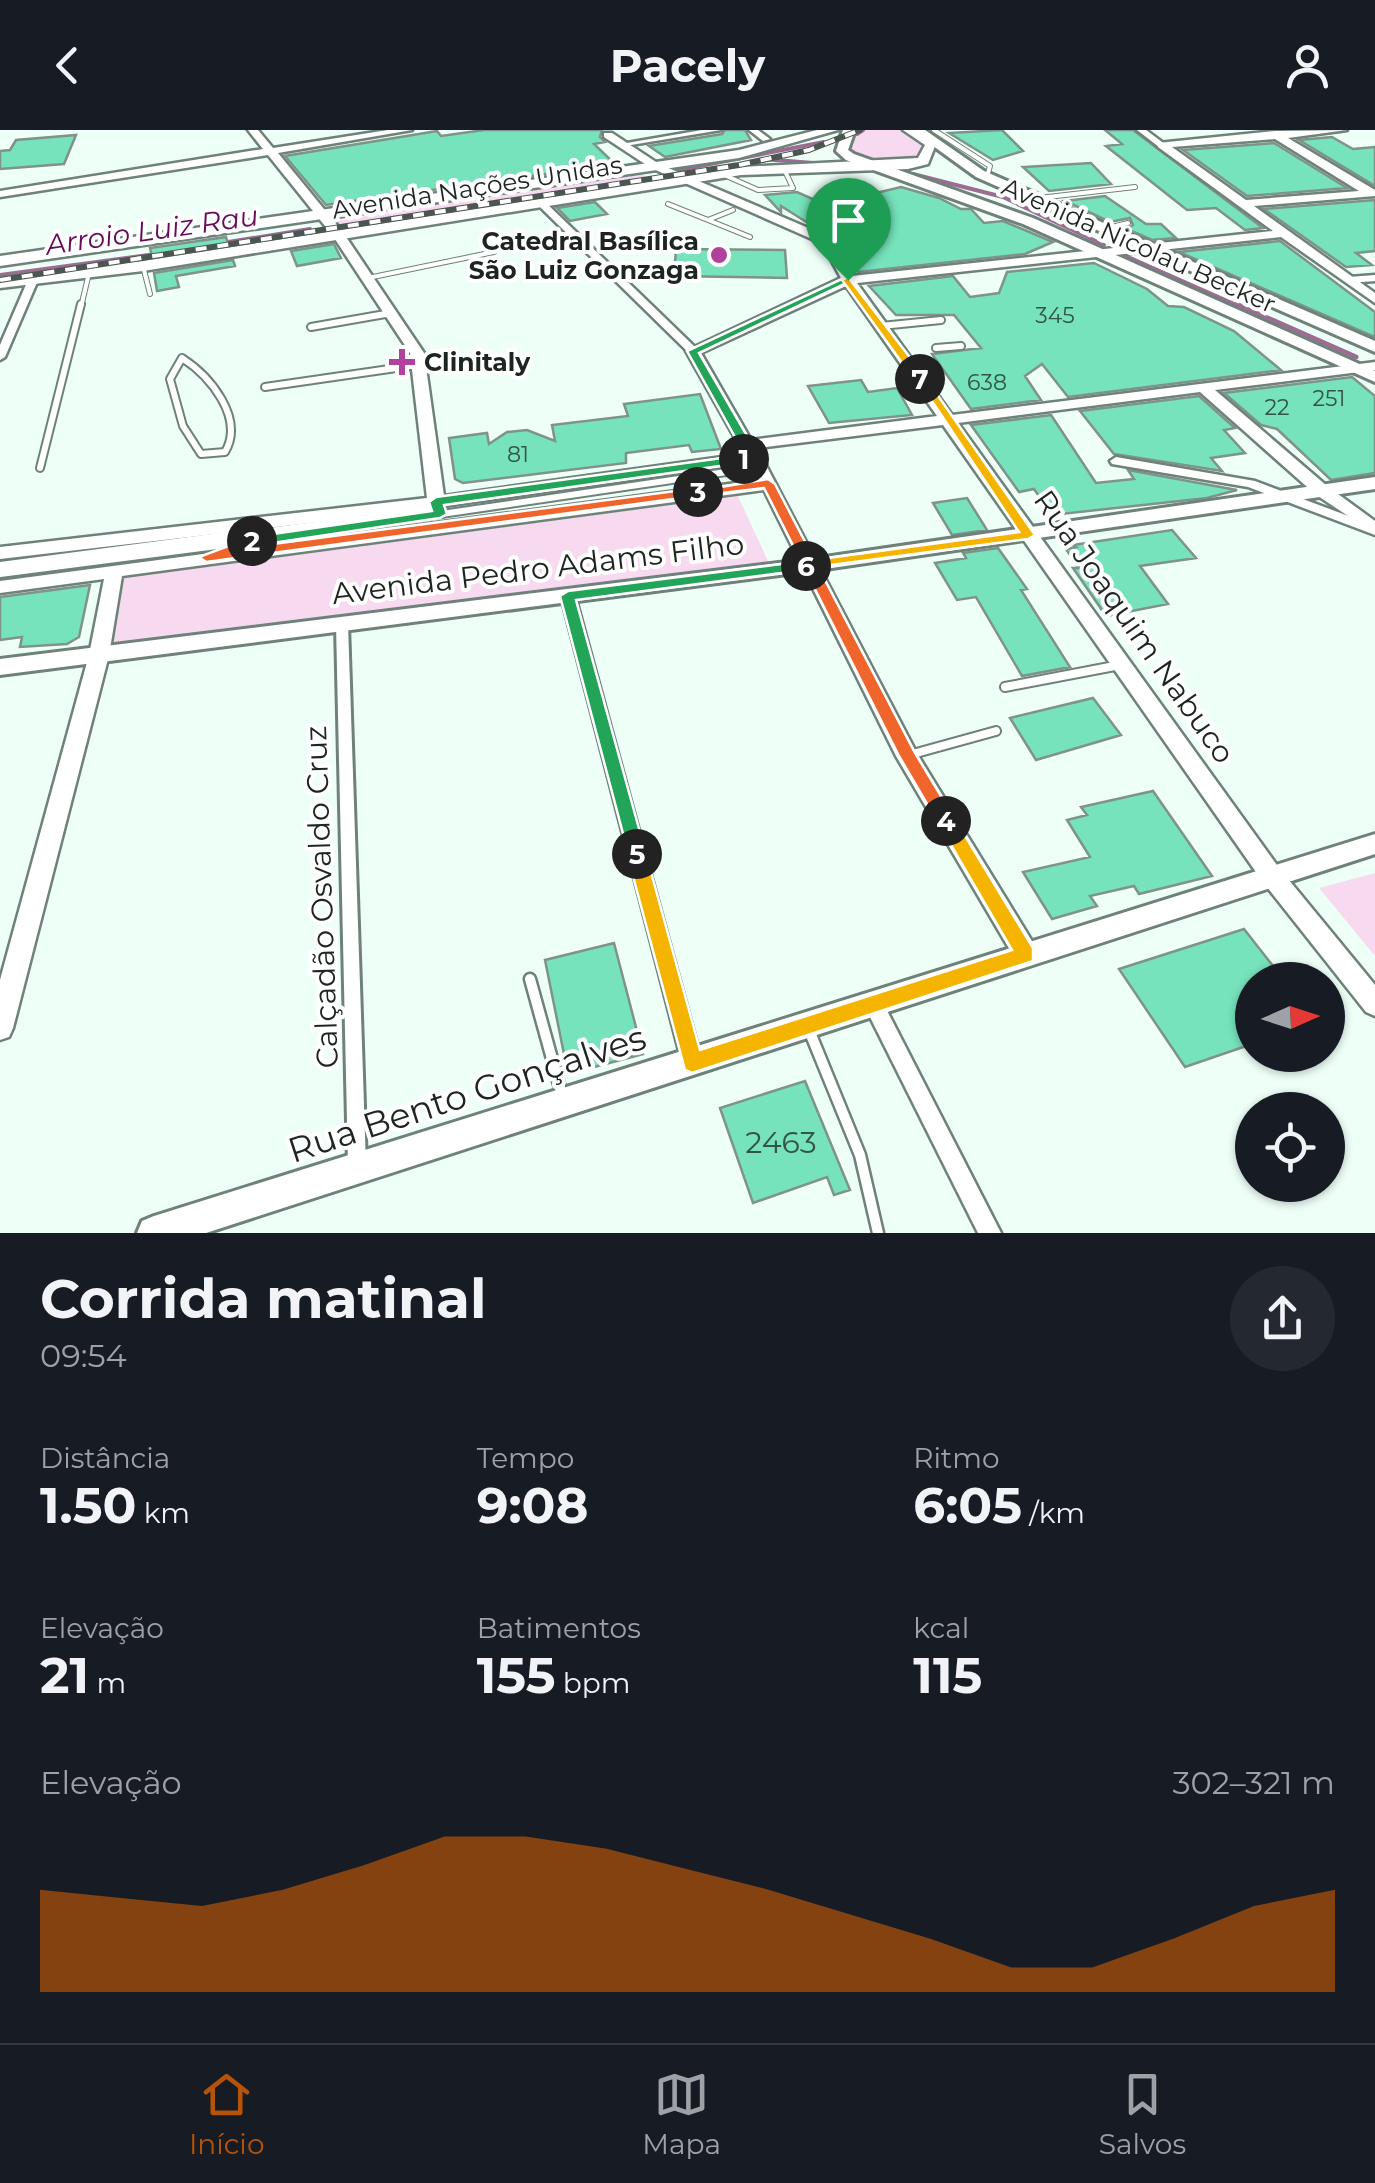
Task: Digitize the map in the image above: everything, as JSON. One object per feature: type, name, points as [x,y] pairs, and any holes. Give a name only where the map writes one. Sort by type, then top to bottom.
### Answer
[{"type":"main road","name":"Avenida Nicolau Becker","points":[[909,130],[933,137],[988,177],[1034,199],[1375,347]]},
{"type":"main road","points":[[918,130],[933,137]]},
{"type":"main road","name":"Avenida Nicolau Becker","points":[[842,133],[842,151],[880,168],[967,196],[1375,378]]},
{"type":"main road","name":"Avenida Nações Unidas","points":[[0,261],[648,167],[842,133]]},
{"type":"main road","name":"Avenida Nações Unidas","points":[[0,283],[143,266],[722,174],[880,168],[922,161],[933,137]]},
{"type":"main road","name":"Avenida Pedro Adams Filho","points":[[0,667],[810,565],[1375,483]]},
{"type":"main road","name":"Rua Bento Gonçalves","points":[[157,1232],[1375,844]]},
{"type":"street","points":[[253,130],[338,234],[422,365],[438,508]]},
{"type":"street","points":[[0,194],[407,130]]},
{"type":"street","points":[[625,144],[717,130]]},
{"type":"street","points":[[754,130],[766,140]]},
{"type":"street","points":[[1141,130],[1375,299]]},
{"type":"street","points":[[1162,145],[1342,130]]},
{"type":"street","name":"Rua Joaquim Nabuco","points":[[606,133],[625,144],[648,167],[816,236],[833,252],[848,280],[1270,876],[1375,1004]]},
{"type":"street","name":"Rua Joaquim Nabuco","points":[[606,133],[667,183],[804,241],[848,280]]},
{"type":"street","points":[[1273,133],[1373,194]]},
{"type":"street","points":[[1242,204],[1373,194]]},
{"type":"street","points":[[540,202],[692,351],[757,463],[908,756],[1026,954]]},
{"type":"street","points":[[692,351],[848,280],[1285,233]]},
{"type":"street","points":[[1349,280],[1375,278]]},
{"type":"street","points":[[0,357],[34,280]]},
{"type":"street","points":[[0,587],[206,557],[757,463],[948,418],[1375,366]]},
{"type":"street","points":[[1202,386],[1321,490],[1375,530]]},
{"type":"street","points":[[1116,461],[1251,484],[1375,530]]},
{"type":"street","points":[[0,553],[438,508],[757,463]]},
{"type":"street","points":[[0,1028],[99,654],[114,572]]},
{"type":"street","points":[[568,596],[692,1062]]},
{"type":"street","name":"Calçadão Osvaldo Cruz","points":[[342,624],[357,1168]]},
{"type":"street","points":[[874,1005],[990,1233]]},
{"type":"lane","points":[[1034,199],[1135,186]]},
{"type":"lane","points":[[1054,196],[1071,208],[1067,214]]},
{"type":"lane","points":[[668,204],[750,237]]},
{"type":"lane","points":[[708,220],[732,210]]},
{"type":"lane","points":[[1104,230],[1128,223]]},
{"type":"lane","points":[[368,278],[494,252]]},
{"type":"lane","points":[[143,266],[150,294]]},
{"type":"lane","points":[[40,468],[89,273]]},
{"type":"lane","points":[[311,327],[391,313]]},
{"type":"lane","points":[[881,326],[941,320]]},
{"type":"lane","points":[[936,348],[961,346]]},
{"type":"lane","points":[[182,358],[207,377],[224,409],[234,438],[225,452],[201,454],[183,426],[170,379],[182,358]]},
{"type":"lane","points":[[265,387],[422,365]]},
{"type":"lane","points":[[0,570],[438,508],[482,507],[757,463]]},
{"type":"lane","points":[[0,570],[237,544],[438,508]]},
{"type":"lane","points":[[206,557],[237,544]]},
{"type":"lane","points":[[1005,687],[1120,664]]},
{"type":"lane","points":[[908,756],[996,731]]},
{"type":"lane","points":[[530,979],[564,1103]]},
{"type":"lane","points":[[807,1026],[862,1158],[874,1198],[878,1233]]},
{"type":"shaded area","points":[[863,130],[909,130],[932,144],[923,161],[880,168],[842,151],[846,137]]},
{"type":"shaded area","points":[[635,171],[656,182],[337,231],[330,222]]},
{"type":"shaded area","points":[[736,492],[769,563],[107,649],[121,578],[180,564]]},
{"type":"shaded area","points":[[1375,873],[1375,956],[1319,888]]},
{"type":"building","points":[[484,130],[602,130],[600,137],[605,142],[594,144],[615,164],[326,205],[285,156],[437,131],[441,136]]},
{"type":"building","points":[[725,130],[745,130],[751,140],[665,157],[649,146],[722,134]]},
{"type":"building","points":[[1002,130],[1023,151],[993,160],[949,133]]},
{"type":"building","points":[[1105,130],[1133,130],[1263,228],[1245,230],[1216,208],[1187,210],[1106,146],[1122,144]]},
{"type":"building","points":[[76,135],[64,164],[0,169],[0,151],[10,150],[16,140]]},
{"type":"building","points":[[1332,137],[1353,149],[1375,147],[1375,186],[1299,140]]},
{"type":"building","points":[[1274,143],[1347,188],[1247,196],[1183,150]]},
{"type":"building","points":[[1091,163],[1111,184],[1049,191],[1023,167]]},
{"type":"building","points":[[901,187],[971,209],[984,223],[1003,221],[1053,242],[1025,254],[858,272],[842,251],[852,251],[781,206],[781,212],[765,195],[797,192],[826,205]]},
{"type":"building","points":[[1105,196],[1146,224],[1161,224],[1176,238],[1152,240],[1127,229],[1133,225],[1130,218],[1110,222],[1065,201]]},
{"type":"building","points":[[1375,200],[1375,251],[1356,253],[1372,265],[1346,267],[1264,209]]},
{"type":"building","points":[[595,202],[607,214],[570,221],[557,208]]},
{"type":"building","points":[[226,237],[228,244],[152,256],[150,248]]},
{"type":"building","points":[[1280,241],[1375,312],[1375,337],[1179,252]]},
{"type":"building","points":[[334,244],[341,258],[297,266],[291,251]]},
{"type":"building","points":[[676,249],[785,250],[787,278],[674,276]]},
{"type":"building","points":[[233,260],[235,266],[176,276],[179,287],[157,291],[154,273]]},
{"type":"building","points":[[1094,263],[1147,289],[1168,306],[1184,307],[1234,331],[1281,370],[1068,397],[1042,364],[1025,376],[1041,400],[971,409],[932,354],[981,348],[954,315],[896,315],[869,286],[953,276],[970,297],[999,293],[1007,272]]},
{"type":"building","points":[[1352,377],[1375,396],[1375,473],[1331,480],[1277,429],[1261,425],[1224,393]]},
{"type":"building","points":[[861,380],[868,392],[897,388],[912,415],[829,423],[808,386]]},
{"type":"building","points":[[700,394],[721,449],[692,452],[689,445],[626,453],[626,463],[463,483],[455,479],[449,438],[487,433],[489,444],[507,432],[527,430],[555,441],[552,425],[628,416],[624,404]]},
{"type":"building","points":[[1199,396],[1235,428],[1224,430],[1245,453],[1211,458],[1222,471],[1114,454],[1080,411]]},
{"type":"building","points":[[1051,415],[1096,483],[1134,479],[1128,470],[1237,490],[1207,498],[1052,515],[1034,489],[1019,492],[971,425]]},
{"type":"building","points":[[967,498],[987,530],[952,535],[933,503]]},
{"type":"building","points":[[1172,530],[1196,558],[1140,566],[1168,604],[1106,616],[1073,568],[1079,568],[1066,549]]},
{"type":"building","points":[[998,548],[1027,589],[1021,590],[1070,667],[1022,676],[976,597],[957,600],[935,563],[966,558],[963,553]]},
{"type":"building","points":[[90,585],[79,637],[67,644],[20,647],[22,637],[0,640],[0,597]]},
{"type":"building","points":[[1093,698],[1121,735],[1036,760],[1010,718]]},
{"type":"building","points":[[1153,791],[1212,876],[1139,894],[1134,886],[1090,896],[1097,906],[1052,919],[1023,872],[1090,857],[1067,820],[1087,815],[1081,807]]},
{"type":"building","points":[[1244,929],[1270,962],[1235,962],[1235,1050],[1185,1067],[1119,969]]},
{"type":"building","points":[[614,943],[643,1054],[568,1074],[545,960]]},
{"type":"building","points":[[805,1081],[850,1190],[834,1195],[827,1177],[753,1203],[720,1108]]},
{"type":"waterway","name":"Arroio Luiz Rau","points":[[857,134],[863,130]]},
{"type":"waterway","name":"Arroio Luiz Rau","points":[[674,171],[824,142]]},
{"type":"waterway","points":[[763,159],[826,164]]},
{"type":"waterway","points":[[913,174],[1003,197],[1104,245]]},
{"type":"waterway","name":"Arroio Luiz Rau","points":[[222,243],[310,229]]},
{"type":"waterway","name":"Arroio Luiz Rau","points":[[0,275],[156,254]]},
{"type":"waterway","points":[[1128,257],[1241,307]]},
{"type":"waterway","points":[[1236,304],[1356,357]]},
{"type":"railway","points":[[0,280],[739,165],[809,150],[860,130]]},
{"type":"place","name":"Catedral Basílica São Luiz Gonzaga","points":[[719,255]]},
{"type":"place","name":"Clinitaly","points":[[402,362]]},
{"type":"route","points":[[848,280],[692,351],[753,458],[436,502],[440,514],[237,544],[206,557],[768,484],[810,565],[908,756],[1026,954],[692,1062],[568,596],[810,565],[1028,535],[848,280]]}]
